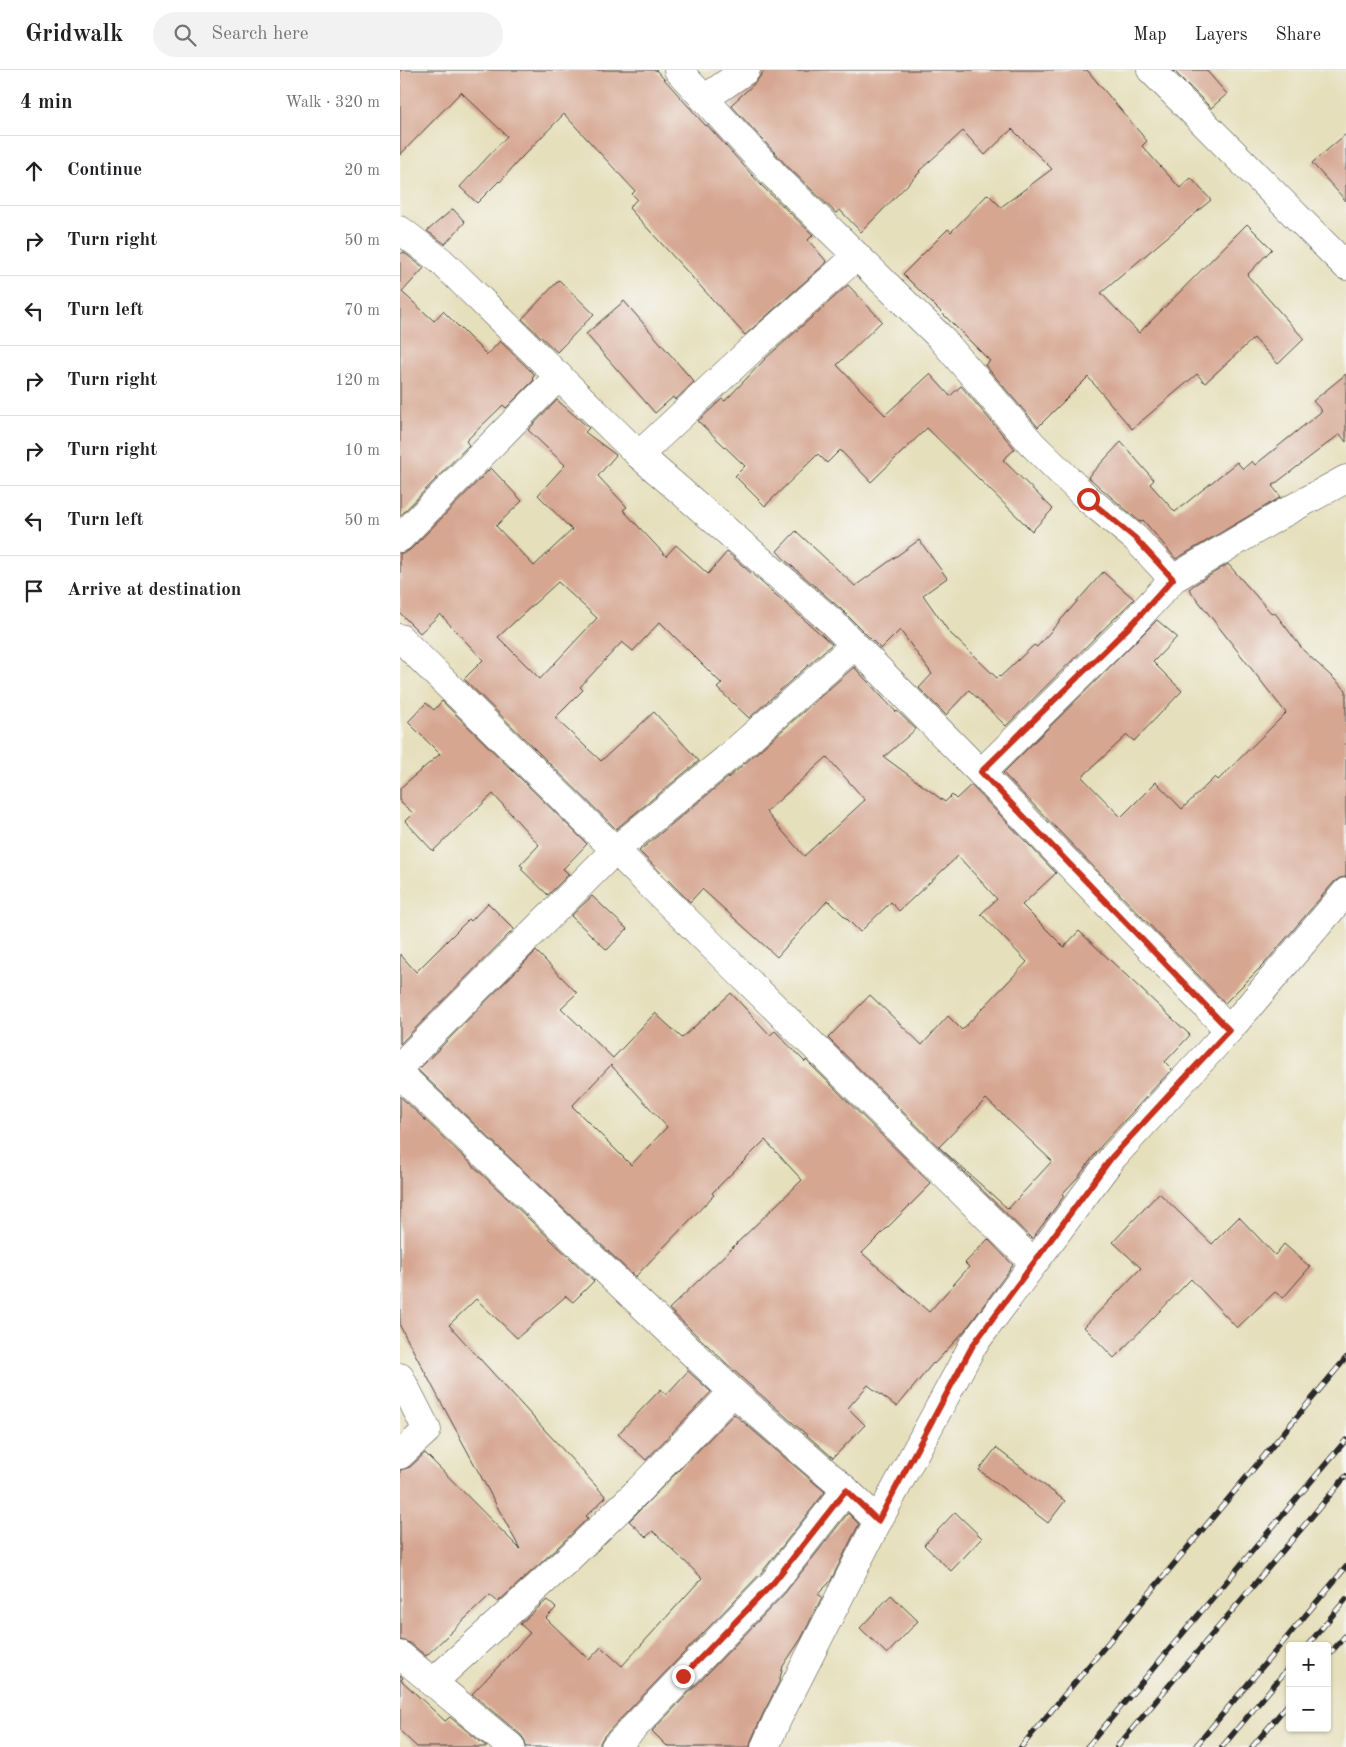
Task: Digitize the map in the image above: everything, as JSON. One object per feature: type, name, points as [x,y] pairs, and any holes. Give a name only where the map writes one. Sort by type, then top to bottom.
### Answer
[{"type":"street","points":[[678,70],[774,175],[940,336],[1032,444],[1088,499],[1135,538],[1173,579]]},
{"type":"street","points":[[704,99],[746,70]]},
{"type":"street","points":[[1151,70],[1346,266]]},
{"type":"street","points":[[400,230],[441,262],[639,455],[831,621],[981,772],[1229,1030]]},
{"type":"street","points":[[639,455],[752,349],[857,256]]},
{"type":"street","points":[[400,538],[559,376]]},
{"type":"street","points":[[981,772],[1134,622],[1173,579],[1282,514],[1346,479]]},
{"type":"street","points":[[400,638],[1033,1262]]},
{"type":"street","points":[[400,1066],[615,850],[725,760],[855,645]]},
{"type":"street","points":[[765,1747],[878,1521],[973,1345],[1112,1157],[1229,1030],[1346,892]]},
{"type":"street","points":[[400,1074],[733,1392],[846,1490],[878,1521]]},
{"type":"street","points":[[400,1377],[427,1430],[400,1455]]},
{"type":"street","points":[[432,1683],[568,1559],[638,1491],[733,1392]]},
{"type":"street","points":[[615,1747],[774,1582],[846,1490]]},
{"type":"street","points":[[400,1655],[511,1747]]},
{"type":"building","points":[[400,70],[656,70],[762,186],[813,235],[808,240],[827,262],[745,335],[629,208],[637,199],[632,194],[635,191],[564,114],[500,182],[477,203],[460,187],[507,136],[461,92],[400,155]]},
{"type":"building","points":[[765,70],[1087,70],[1147,141],[1142,146],[1180,188],[1191,178],[1211,200],[1101,293],[1139,333],[1247,224],[1272,249],[1247,275],[1304,339],[1278,364],[1254,338],[1205,383],[1197,374],[1132,429],[1088,377],[1038,427],[985,365],[990,361],[903,274],[948,229],[951,232],[988,194],[1001,207],[1052,169],[1012,129],[985,155],[963,131],[919,171],[861,232],[840,210],[836,213],[785,164],[731,105],[755,83]]},
{"type":"building","points":[[1173,70],[1206,70],[1227,94],[1211,108]]},
{"type":"building","points":[[1346,134],[1346,201],[1312,163]]},
{"type":"building","points":[[453,209],[465,222],[445,244],[427,231]]},
{"type":"building","points":[[403,252],[424,268],[402,292],[434,321],[443,311],[487,355],[500,341],[535,375],[532,378],[534,380],[506,408],[503,405],[466,441],[469,445],[400,516],[400,255]]},
{"type":"building","points":[[559,280],[594,314],[557,352],[522,319]]},
{"type":"building","points":[[848,285],[882,321],[837,365],[885,415],[930,374],[950,396],[961,386],[1015,449],[1003,460],[1053,509],[1032,531],[927,428],[871,482],[840,450],[827,463],[818,454],[765,506],[735,476],[745,466],[698,421],[722,399],[725,401],[766,358]]},
{"type":"building","points":[[624,301],[694,382],[675,400],[673,397],[655,413],[586,334]]},
{"type":"building","points":[[1346,374],[1346,442],[1340,434],[1272,486],[1281,497],[1176,559],[1143,520],[1140,522],[1088,477],[1121,442],[1154,480],[1150,484],[1175,512],[1237,462],[1243,469],[1252,461],[1255,465],[1322,411],[1313,401]]},
{"type":"building","points":[[557,400],[589,428],[585,432],[616,455],[598,476],[627,507],[623,510],[666,556],[676,545],[708,574],[727,552],[832,644],[749,718],[717,688],[722,684],[660,622],[633,651],[622,642],[580,687],[583,690],[555,718],[601,761],[654,712],[699,761],[616,829],[464,679],[483,660],[440,614],[420,633],[400,613],[400,553],[405,553],[411,549],[491,468],[522,501],[496,526],[534,566],[572,530],[538,495],[565,465],[528,430]],"holes":[[[558,582],[597,618],[540,679],[498,637]]]},
{"type":"building","points":[[796,531],[855,586],[919,540],[947,578],[923,595],[949,632],[997,678],[1034,645],[1037,647],[1103,572],[1134,599],[1006,726],[969,690],[946,715],[919,688],[932,674],[900,630],[881,649],[841,609],[777,551]]},
{"type":"building","points":[[1228,564],[1272,614],[1275,613],[1304,651],[1346,690],[1346,877],[1334,882],[1265,963],[1225,1003],[1003,773],[1157,620],[1177,637],[1153,662],[1182,691],[1134,741],[1127,735],[1082,777],[1121,817],[1156,782],[1182,809],[1215,777],[1218,780],[1286,713],[1189,589]]},
{"type":"building","points":[[854,667],[896,712],[916,729],[884,757],[945,802],[952,795],[956,799],[971,785],[1056,873],[1022,905],[1064,947],[1079,931],[1190,1035],[1165,1062],[1172,1069],[1101,1146],[1079,1176],[1062,1194],[1064,1196],[1032,1239],[828,1038],[870,995],[922,1045],[948,1016],[962,1030],[1027,962],[981,914],[997,899],[958,856],[899,911],[891,902],[860,932],[828,900],[777,957],[702,889],[690,902],[639,851],[735,772]],"holes":[[[827,757],[865,800],[804,856],[766,812]],[[986,1099],[1052,1161],[1008,1209],[939,1147]]]},
{"type":"building","points":[[442,701],[587,844],[563,869],[569,874],[548,895],[521,869],[523,867],[520,865],[539,845],[493,794],[433,851],[405,821],[413,813],[400,802],[400,788],[440,754],[408,722],[426,703],[434,710]]},
{"type":"building","points":[[592,896],[627,929],[607,950],[571,916]]},
{"type":"building","points":[[488,903],[514,929],[400,1044],[400,954],[416,972],[469,919],[471,921]]},
{"type":"building","points":[[536,951],[577,993],[561,1008],[613,1058],[655,1013],[682,1038],[731,993],[770,1035],[775,1031],[931,1184],[862,1253],[929,1312],[969,1267],[965,1263],[988,1239],[1013,1265],[967,1328],[933,1363],[897,1407],[868,1385],[848,1408],[865,1425],[833,1458],[744,1380],[669,1309],[802,1180],[765,1140],[712,1193],[714,1195],[635,1277],[418,1070]],"holes":[[[611,1065],[667,1127],[631,1165],[572,1106]]]},
{"type":"building","points":[[400,1096],[594,1281],[573,1302],[566,1296],[517,1338],[476,1299],[449,1325],[606,1497],[586,1516],[588,1518],[498,1602],[490,1595],[426,1656],[410,1643],[400,1640],[400,1470],[410,1467],[425,1453],[520,1549],[400,1326]]},
{"type":"building","points":[[1159,1193],[1212,1244],[1239,1217],[1275,1255],[1284,1244],[1310,1267],[1283,1298],[1275,1292],[1237,1328],[1191,1279],[1114,1358],[1084,1327],[1141,1268],[1113,1242]]},
{"type":"building","points":[[688,1371],[711,1392],[646,1460],[618,1434],[661,1389],[666,1395]]},
{"type":"building","points":[[734,1414],[825,1492],[762,1572],[604,1736],[600,1747],[526,1747],[521,1735],[472,1694],[530,1633],[520,1624],[547,1600],[556,1608],[546,1618],[589,1660],[601,1647],[622,1666],[702,1578],[653,1531],[646,1537],[629,1521]]},
{"type":"building","points":[[996,1448],[1065,1501],[1048,1523],[979,1470]]},
{"type":"building","points":[[955,1512],[982,1538],[951,1571],[924,1545]]},
{"type":"building","points":[[848,1513],[859,1524],[830,1582],[818,1594],[822,1597],[801,1639],[783,1666],[779,1682],[763,1714],[750,1747],[668,1747],[652,1731],[785,1593]]},
{"type":"building","points":[[891,1595],[918,1621],[887,1654],[860,1628]]},
{"type":"building","points":[[400,1675],[403,1678],[401,1680],[445,1721],[450,1717],[487,1747],[417,1747],[400,1731]]},
{"type":"railway","points":[[1021,1747],[1346,1358]]},
{"type":"railway","points":[[1087,1747],[1346,1440]]},
{"type":"railway","points":[[1117,1747],[1346,1476]]},
{"type":"railway","points":[[1195,1747],[1346,1567]]},
{"type":"railway","points":[[1310,1642],[1346,1599]]},
{"type":"railway","points":[[1331,1652],[1346,1635]]},
{"type":"railway","points":[[1222,1747],[1286,1671]]},
{"type":"railway","points":[[1252,1747],[1286,1707]]},
{"type":"route","points":[[683,1676],[774,1582],[846,1490],[878,1521],[973,1345],[1112,1157],[1229,1030],[981,772],[1134,622],[1173,579],[1135,538],[1088,499]]}]
